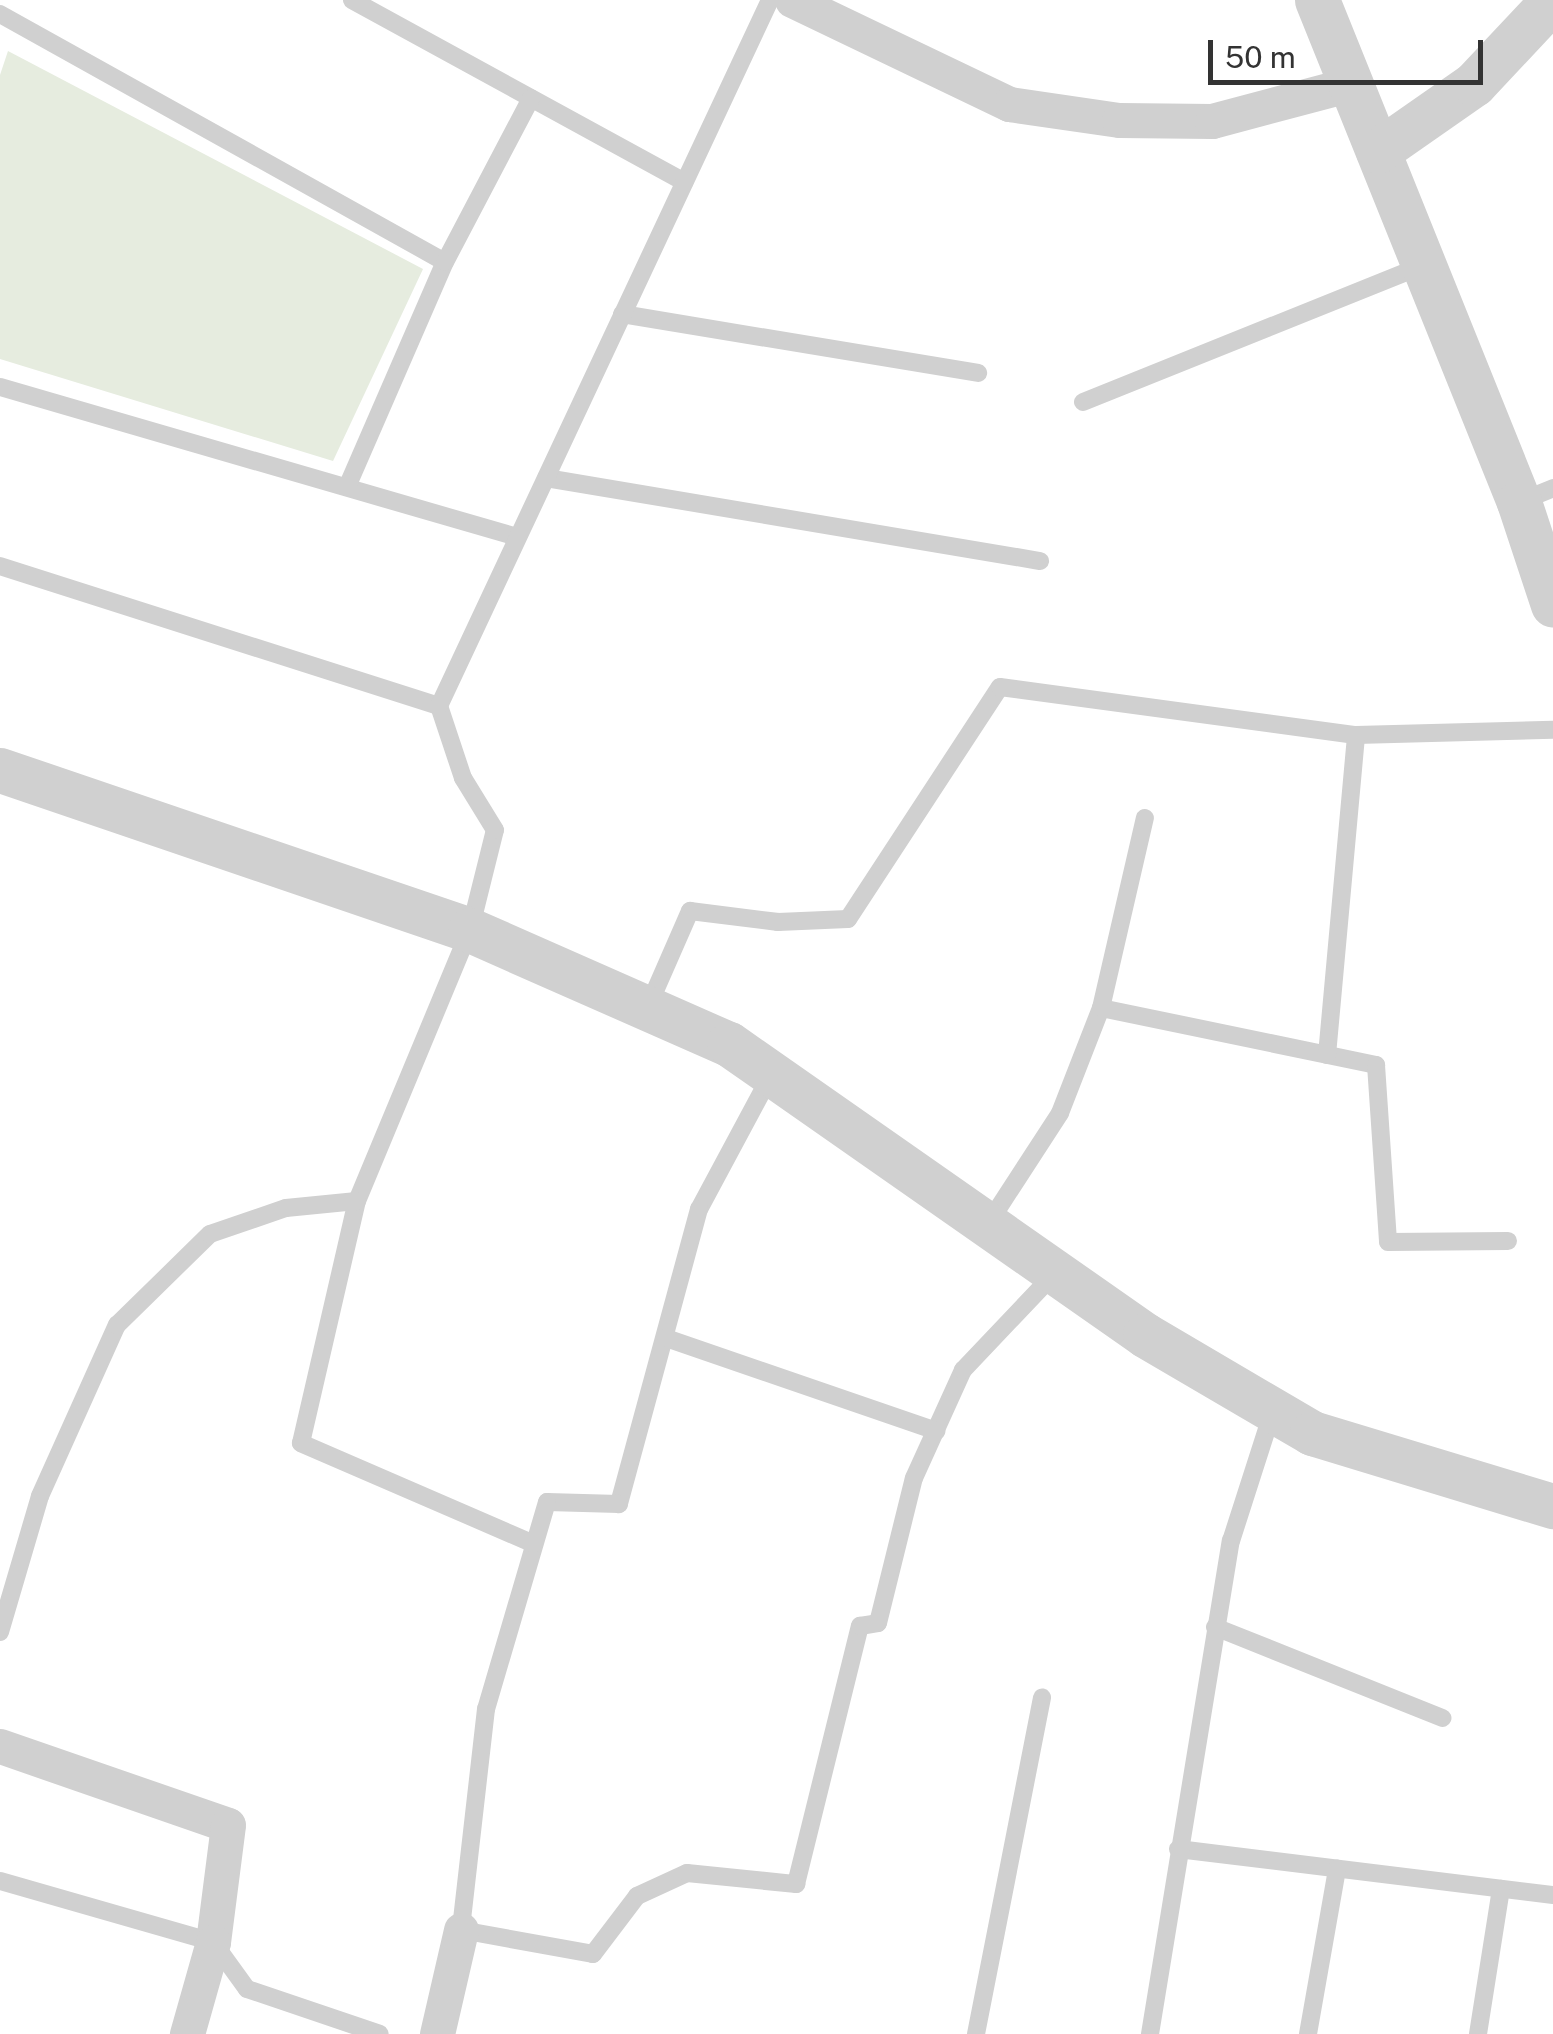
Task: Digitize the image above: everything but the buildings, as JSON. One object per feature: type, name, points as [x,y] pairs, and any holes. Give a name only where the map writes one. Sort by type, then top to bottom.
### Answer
[{"type":"street","points":[[792,0],[1010,104],[1120,120],[1212,121],[1351,84]]},
{"type":"street","points":[[1317,0],[1424,265],[1536,495],[1553,606]]},
{"type":"street","points":[[1378,151],[1474,84],[1553,0]]},
{"type":"street","points":[[0,770],[470,930],[729,1044],[1056,1272],[1312,1433],[1553,1506]]},
{"type":"street","points":[[0,1746],[228,1825],[214,1942],[187,2034]]},
{"type":"street","points":[[437,2034],[461,1930]]},
{"type":"lane","points":[[352,0],[684,182]]},
{"type":"lane","points":[[534,1544],[301,1443],[357,1201],[470,930],[495,830],[462,778],[439,706],[770,0]]},
{"type":"lane","points":[[0,14],[445,262]]},
{"type":"lane","points":[[347,488],[445,262],[530,98]]},
{"type":"lane","points":[[1082,402],[1424,265]]},
{"type":"lane","points":[[622,314],[978,374]]},
{"type":"lane","points":[[0,387],[518,537]]},
{"type":"lane","points":[[546,478],[1040,561]]},
{"type":"lane","points":[[0,566],[439,706]]},
{"type":"lane","points":[[648,1008],[690,910],[778,922],[848,918],[1000,687],[1356,734],[1553,730]]},
{"type":"lane","points":[[1327,1055],[1356,734]]},
{"type":"lane","points":[[988,1225],[1060,1114],[1100,1008],[1144,818]]},
{"type":"lane","points":[[1100,1008],[1376,1065],[1388,1242],[1508,1242]]},
{"type":"lane","points":[[772,1074],[699,1208],[619,1504],[547,1502],[486,1709],[461,1930],[594,1954],[637,1896],[687,1873],[796,1884],[860,1626],[878,1623],[914,1478],[964,1370],[1056,1272]]},
{"type":"lane","points":[[0,1632],[40,1496],[117,1324],[210,1234],[286,1208],[357,1201]]},
{"type":"lane","points":[[666,1338],[936,1430]]},
{"type":"lane","points":[[1150,2034],[1214,1627],[1231,1541],[1273,1410]]},
{"type":"lane","points":[[1214,1627],[1442,1718]]},
{"type":"lane","points":[[976,2034],[1042,1697]]},
{"type":"lane","points":[[1178,1849],[1553,1895]]},
{"type":"lane","points":[[1308,2034],[1337,1869]]},
{"type":"lane","points":[[0,1881],[214,1942],[246,1988],[380,2034]]},
{"type":"lane","points":[[1478,2034],[1501,1889]]},
{"type":"shaded area","points":[[8,51],[423,269],[333,461],[0,359],[0,75]]}]
